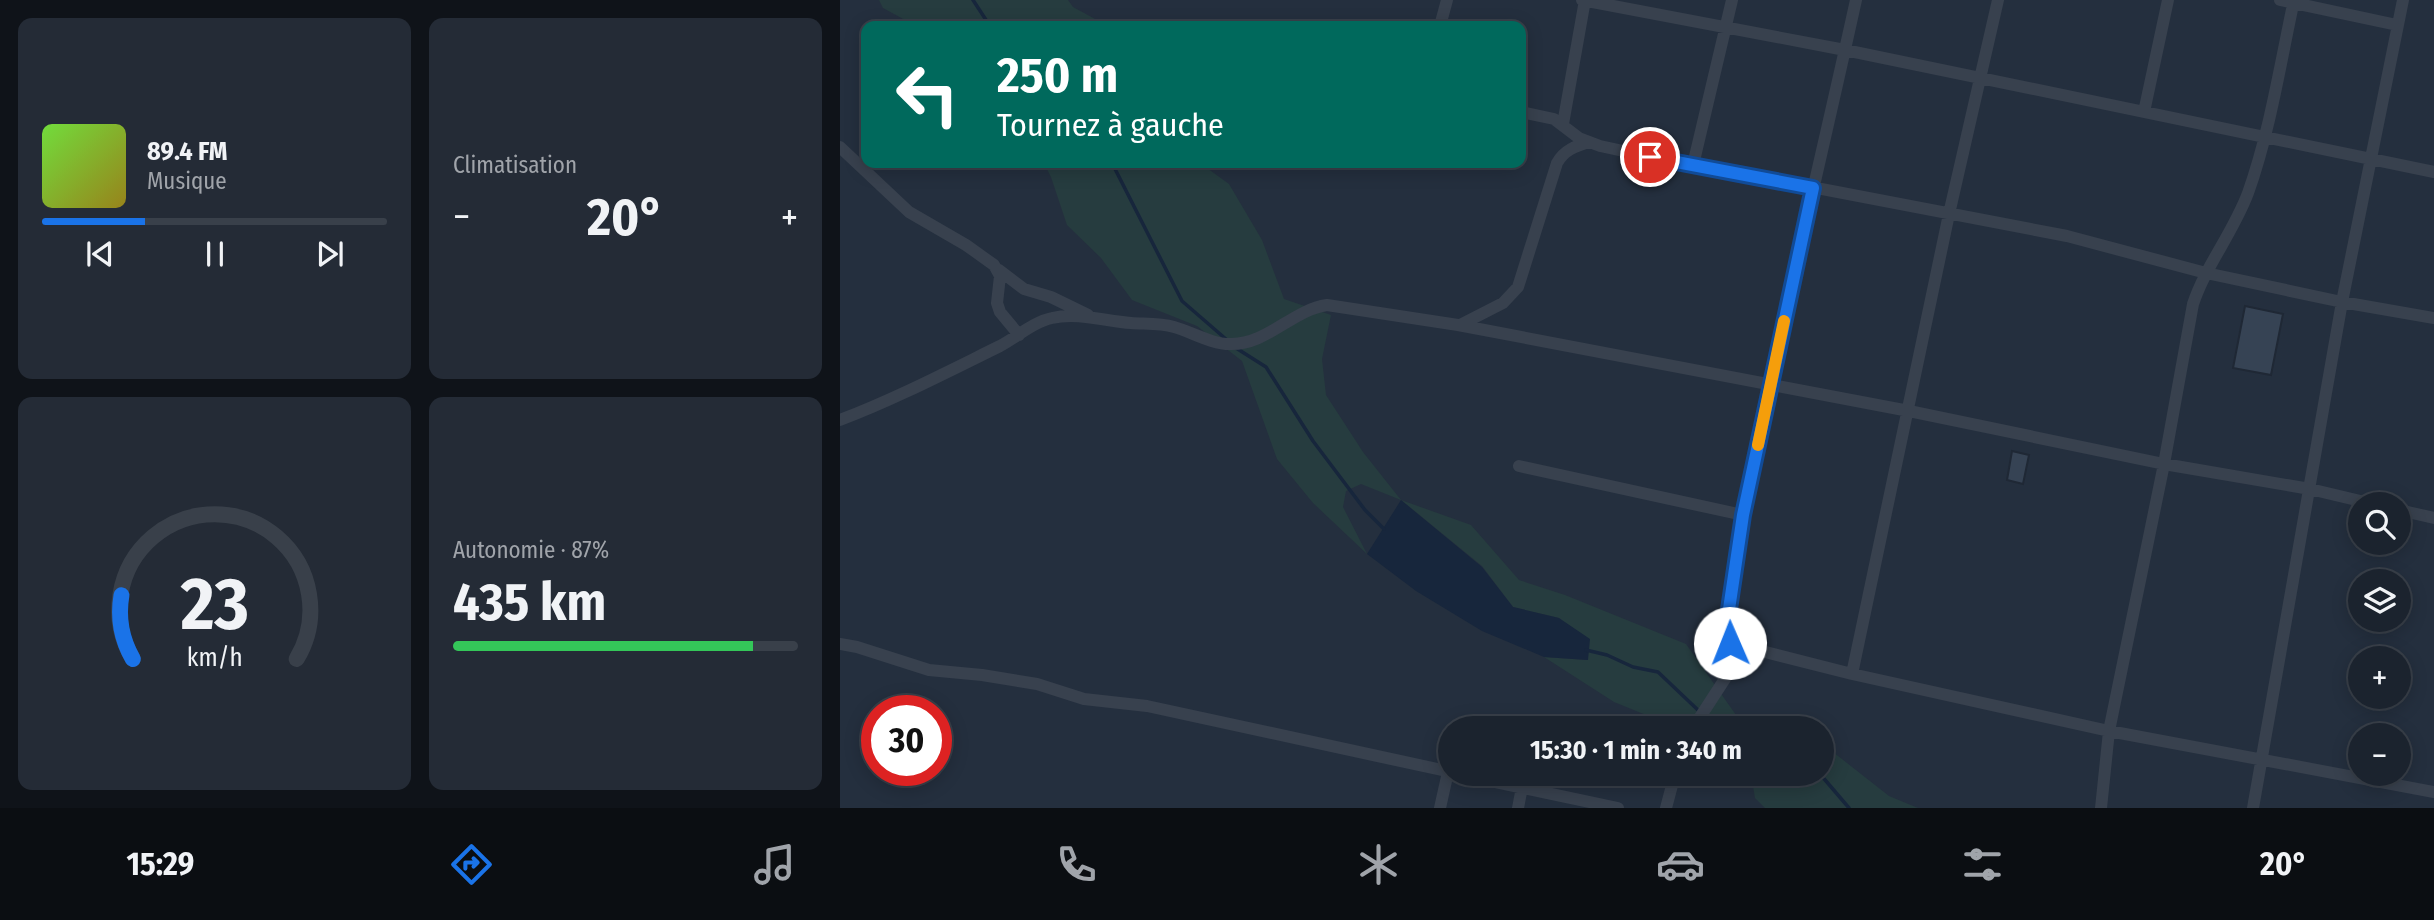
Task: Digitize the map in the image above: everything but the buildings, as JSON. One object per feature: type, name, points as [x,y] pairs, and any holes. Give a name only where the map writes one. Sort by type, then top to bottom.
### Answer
[{"type":"street","points":[[1441,21],[1447,0]]},
{"type":"street","points":[[1563,124],[1584,0],[1845,50],[2434,172]]},
{"type":"street","points":[[1693,166],[1732,0]]},
{"type":"street","points":[[1701,716],[1730,671],[1733,658],[1727,632],[1728,616],[1743,515],[1856,0]]},
{"type":"street","points":[[1852,674],[1949,214],[1998,0]]},
{"type":"street","points":[[2144,112],[2168,0]]},
{"type":"street","points":[[2280,0],[2397,25]]},
{"type":"street","points":[[2253,808],[2342,302],[2403,0]]},
{"type":"street","points":[[2101,808],[2109,731],[2164,464],[2193,304],[2199,285],[2235,226],[2265,138],[2294,1]]},
{"type":"street","points":[[1526,113],[1548,116],[1563,124],[1579,138],[1590,142],[1693,166],[2095,242],[2206,273],[2342,302],[2434,318]]},
{"type":"street","points":[[1458,325],[1490,311],[1511,296],[1523,275],[1557,163],[1569,149],[1590,142]]},
{"type":"street","points":[[840,147],[861,167]]},
{"type":"street","points":[[862,168],[909,212],[966,245],[1024,289],[1051,297],[1096,318]]},
{"type":"street","points":[[999,270],[997,303],[1000,312],[1019,335]]},
{"type":"street","points":[[840,420],[876,406],[1044,320],[1055,317],[1166,325],[1228,344],[1258,338],[1313,307],[1327,304],[1458,325],[1770,384],[2164,464],[2348,498]]},
{"type":"street","points":[[1518,466],[1743,515]]},
{"type":"street","points":[[2411,513],[2434,518]]},
{"type":"street","points":[[1730,643],[1852,674],[2109,731],[2434,792]]},
{"type":"street","points":[[840,644],[929,670],[1037,684],[1084,699],[1147,706],[1438,769]]},
{"type":"street","points":[[1440,808],[1447,786]]},
{"type":"street","points":[[1517,786],[1618,808]]},
{"type":"street","points":[[1666,808],[1672,786]]},
{"type":"street","points":[[1518,808],[1522,787]]},
{"type":"green space","points":[[879,0],[1068,0],[1073,7],[1099,21],[907,21],[883,8]]},
{"type":"green space","points":[[1046,168],[1207,168],[1229,184],[1262,240],[1284,299],[1331,315],[1322,359],[1326,395],[1363,452],[1401,500],[1361,484],[1346,491],[1343,507],[1367,554],[1313,503],[1277,459],[1242,361],[1197,326],[1132,300],[1101,258],[1067,225]]},
{"type":"green space","points":[[1401,500],[1471,525],[1519,580],[1565,595],[1686,644],[1738,716],[1648,716],[1614,702],[1544,657],[1587,660],[1559,618],[1513,607],[1482,566]]},
{"type":"green space","points":[[1834,753],[1889,796],[1918,808],[1765,808],[1755,798],[1753,786],[1834,786]]},
{"type":"water","points":[[1401,500],[1482,567],[1513,607],[1559,618],[1590,639],[1588,660],[1544,657],[1482,631],[1416,591],[1367,554]]},
{"type":"waterway","points":[[973,0],[987,21]]},
{"type":"waterway","points":[[1115,168],[1182,301],[1227,340]]},
{"type":"waterway","points":[[1236,348],[1266,367],[1313,441],[1365,510],[1384,529]]},
{"type":"waterway","points":[[1586,650],[1607,655],[1633,667],[1658,672],[1699,711]]},
{"type":"waterway","points":[[1830,786],[1849,808]]},
{"type":"slow traffic","points":[[1758,445],[1784,321]]},
{"type":"route","points":[[1650,157],[1813,188],[1743,515],[1728,616],[1727,632],[1730,643]]}]
